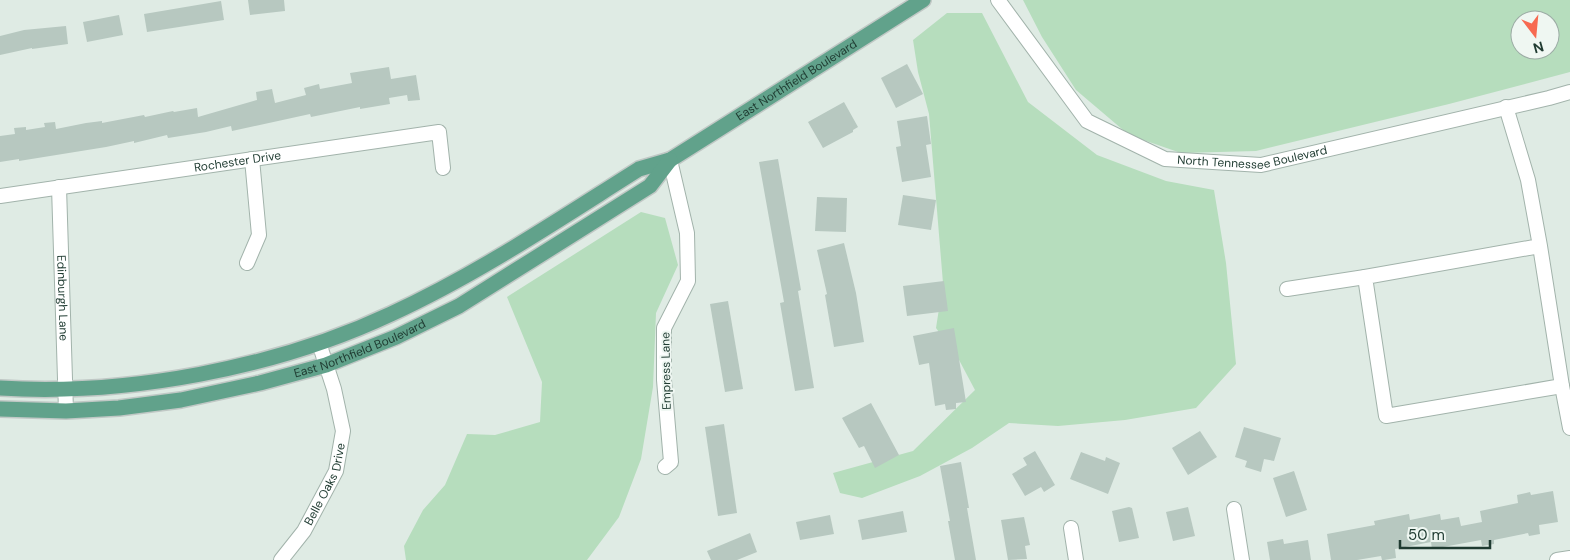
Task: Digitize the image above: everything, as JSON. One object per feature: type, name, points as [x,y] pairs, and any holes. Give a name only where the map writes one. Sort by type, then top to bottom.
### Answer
[{"type":"main road","name":"East Northfield Boulevard","points":[[0,388],[66,389],[150,382],[227,368],[320,343],[391,315],[465,276],[639,169],[670,160],[922,0]]},
{"type":"main road","name":"East Northfield Boulevard","points":[[0,409],[66,411],[119,408],[181,400],[260,383],[326,364],[396,337],[459,306],[650,186],[670,160]]},
{"type":"street","name":"North Tennessee Boulevard","points":[[998,0],[1087,121],[1165,159],[1261,164],[1570,92]]},
{"type":"street","points":[[1506,107],[1528,180],[1570,428]]},
{"type":"street","name":"Rochester Drive","points":[[0,196],[439,132],[443,168]]},
{"type":"street","points":[[247,263],[259,235],[252,159]]},
{"type":"street","name":"Empress Lane","points":[[664,467],[671,462],[664,380],[664,328],[688,281],[687,233],[670,160]]},
{"type":"street","name":"Edinburgh Lane","points":[[59,187],[66,411]]},
{"type":"street","points":[[1287,289],[1540,246]]},
{"type":"street","points":[[1365,277],[1386,416],[1562,386]]},
{"type":"street","name":"Belle Oaks Drive","points":[[281,560],[304,531],[336,471],[343,431],[334,389],[320,343]]},
{"type":"street","points":[[1234,509],[1242,560]]},
{"type":"street","points":[[1071,528],[1076,560]]},
{"type":"street","points":[[1557,560],[1570,558]]},
{"type":"green space","points":[[1023,0],[1570,0],[1570,72],[1449,104],[1256,151],[1181,153],[1129,135],[1076,90],[1042,37]]},
{"type":"green space","points":[[947,13],[982,13],[1028,102],[1097,155],[1166,181],[1214,190],[1226,263],[1236,364],[1196,408],[1125,420],[1058,426],[1009,423],[972,448],[920,476],[862,498],[840,493],[833,473],[913,451],[975,390],[958,358],[936,328],[943,283],[929,114],[918,72],[913,40]]},
{"type":"green space","points":[[641,212],[665,218],[678,265],[656,313],[653,387],[641,459],[619,517],[587,560],[406,560],[404,546],[423,510],[445,485],[467,434],[495,435],[540,422],[542,382],[507,297]]},
{"type":"building","points":[[248,0],[284,0],[285,11],[250,15]]},
{"type":"building","points":[[221,1],[224,20],[147,32],[144,14]]},
{"type":"building","points":[[119,15],[123,35],[87,42],[83,22]]},
{"type":"building","points":[[66,26],[68,44],[32,48],[0,55],[0,36],[24,30]]},
{"type":"building","points":[[907,64],[923,94],[896,108],[881,78]]},
{"type":"building","points":[[389,67],[391,79],[416,75],[420,100],[408,101],[407,95],[389,98],[390,104],[360,109],[360,107],[311,117],[310,114],[232,131],[231,126],[168,138],[167,135],[134,143],[134,141],[19,161],[19,159],[0,162],[0,136],[15,134],[14,128],[26,127],[26,130],[45,127],[44,123],[55,122],[56,129],[86,123],[102,121],[102,123],[197,108],[198,117],[257,100],[256,92],[272,89],[275,103],[306,95],[304,88],[319,84],[320,89],[352,83],[350,73]]},
{"type":"building","points":[[844,102],[858,127],[853,132],[823,148],[808,122]]},
{"type":"building","points":[[927,116],[931,144],[926,145],[931,177],[902,182],[896,147],[901,146],[897,121]]},
{"type":"building","points":[[778,159],[801,290],[798,291],[814,388],[795,391],[780,303],[784,302],[759,162]]},
{"type":"building","points":[[903,195],[936,200],[931,230],[898,225]]},
{"type":"building","points":[[817,197],[847,198],[846,232],[815,231]]},
{"type":"building","points":[[844,243],[856,293],[864,342],[834,347],[825,295],[827,294],[817,250]]},
{"type":"building","points":[[944,281],[948,311],[907,316],[903,286]]},
{"type":"building","points":[[728,301],[743,389],[725,392],[710,304]]},
{"type":"building","points":[[954,328],[966,402],[956,403],[956,409],[946,410],[945,404],[935,406],[929,363],[919,365],[913,336]]},
{"type":"building","points":[[871,403],[899,455],[875,468],[864,446],[859,448],[842,418]]},
{"type":"building","points":[[724,424],[737,513],[718,516],[705,427]]},
{"type":"building","points":[[1244,427],[1281,438],[1274,461],[1264,459],[1261,472],[1245,467],[1247,461],[1235,457]]},
{"type":"building","points":[[1200,431],[1217,457],[1188,475],[1172,448]]},
{"type":"building","points":[[1035,451],[1055,485],[1044,492],[1041,487],[1025,496],[1012,474],[1027,465],[1023,458]]},
{"type":"building","points":[[1081,452],[1105,461],[1106,457],[1120,463],[1108,494],[1070,479]]},
{"type":"building","points":[[961,462],[976,560],[955,560],[948,521],[950,521],[940,466]]},
{"type":"building","points":[[1294,471],[1307,510],[1286,517],[1273,478]]},
{"type":"building","points":[[1553,491],[1558,522],[1539,525],[1540,534],[1529,536],[1528,533],[1494,540],[1494,544],[1482,546],[1481,540],[1432,549],[1431,542],[1395,549],[1396,558],[1384,560],[1382,560],[1381,556],[1357,560],[1331,560],[1327,534],[1375,525],[1374,521],[1409,514],[1410,520],[1440,514],[1441,520],[1459,517],[1461,526],[1482,522],[1480,511],[1518,503],[1517,495],[1530,492],[1531,495]]},
{"type":"building","points":[[1188,507],[1195,536],[1173,541],[1166,512]]},
{"type":"building","points":[[1132,508],[1139,538],[1119,542],[1112,511]]},
{"type":"building","points":[[903,511],[907,532],[862,540],[858,520]]},
{"type":"building","points":[[830,515],[834,534],[800,540],[796,522]]},
{"type":"building","points":[[1024,517],[1030,545],[1025,546],[1027,559],[1008,560],[1001,520]]},
{"type":"building","points":[[750,533],[757,552],[737,560],[711,560],[707,551]]},
{"type":"building","points":[[1283,539],[1284,544],[1308,540],[1311,560],[1270,560],[1267,542]]}]
